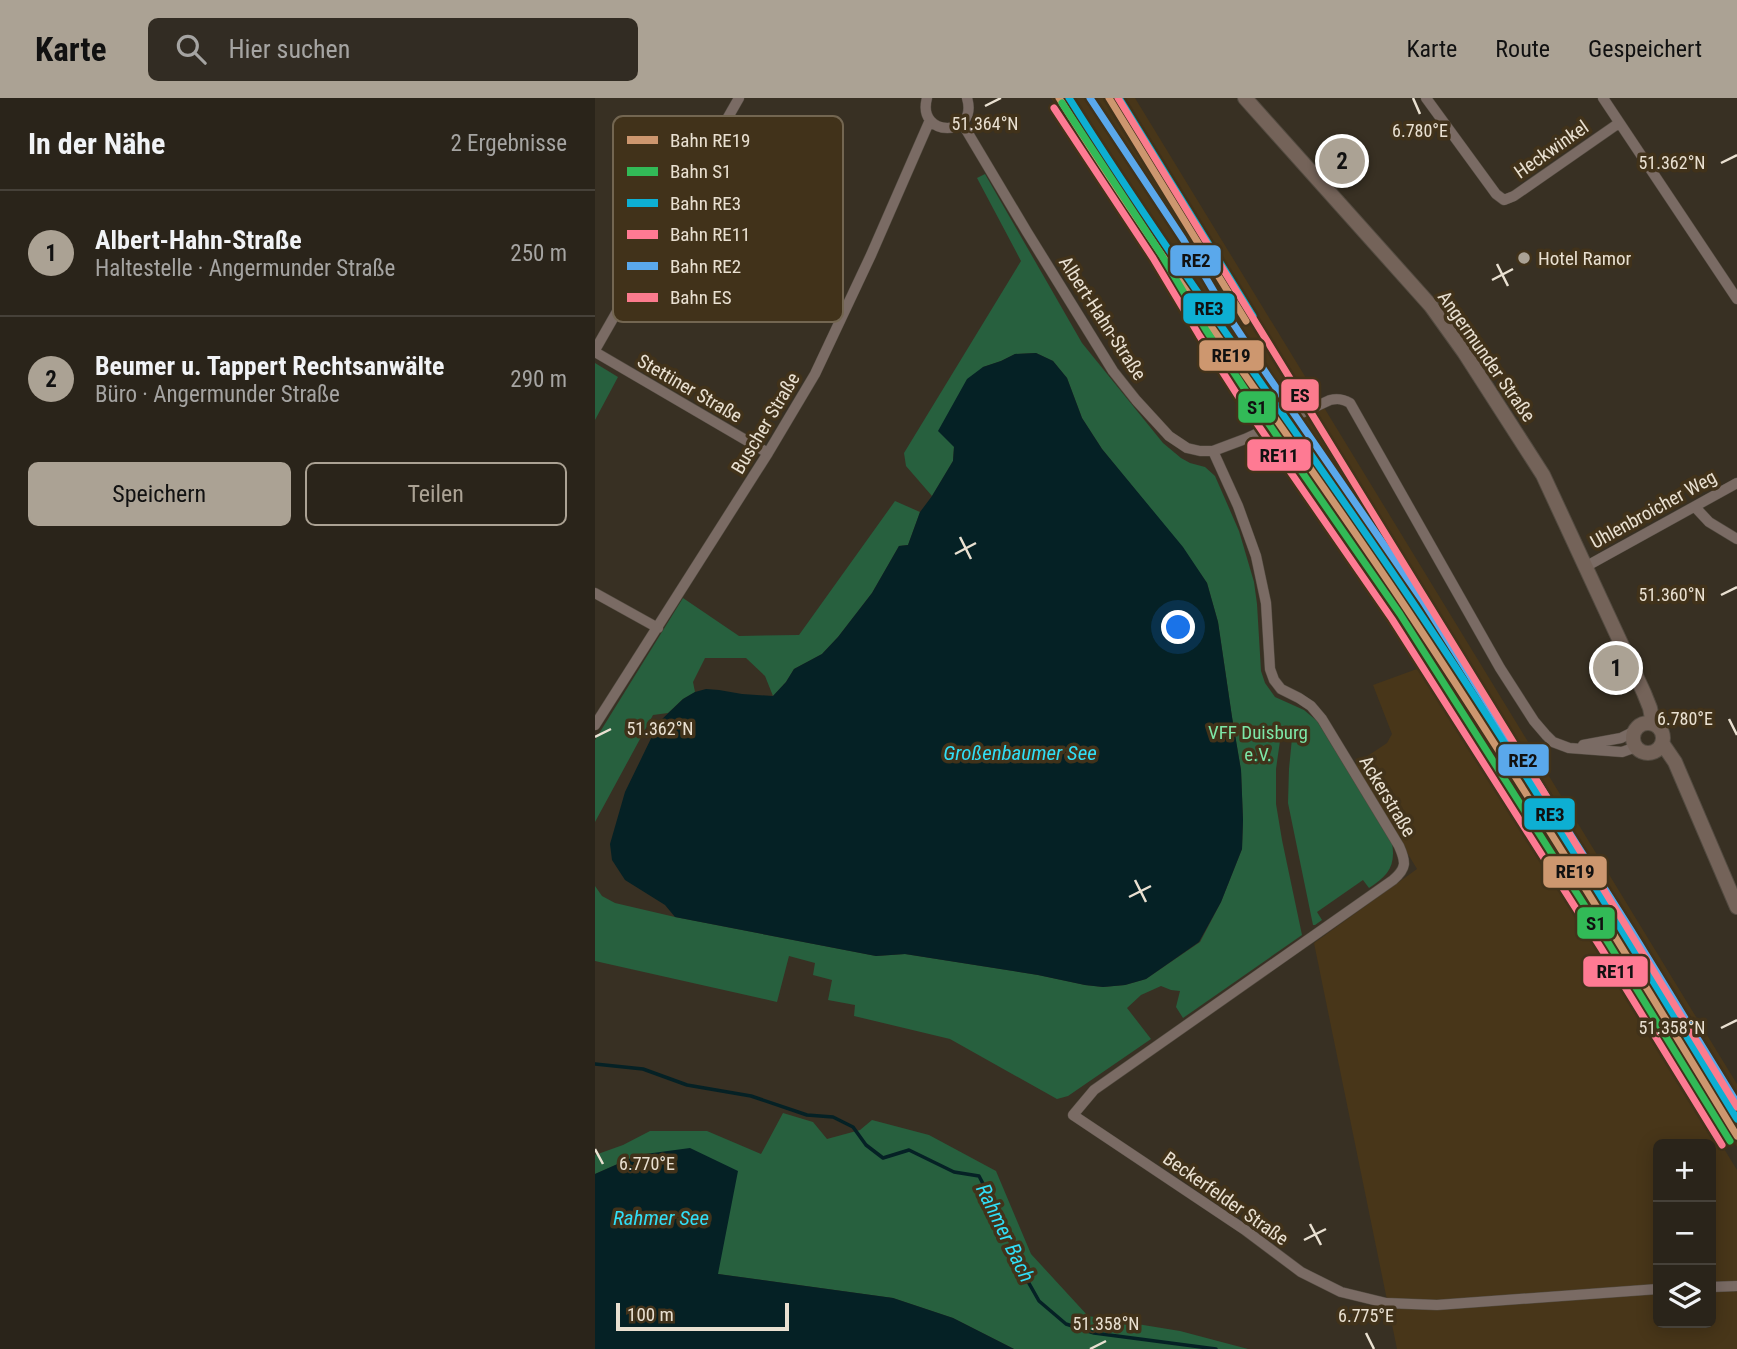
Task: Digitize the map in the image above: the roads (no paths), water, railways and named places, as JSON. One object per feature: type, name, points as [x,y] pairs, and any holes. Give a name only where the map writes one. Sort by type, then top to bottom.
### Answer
[{"type":"main road","name":"Angermunder Straße","points":[[1245,98],[1440,316],[1495,399],[1543,475],[1635,677],[1643,726],[1633,739],[1664,765],[1685,790]]},
{"type":"main road","name":"Angermunder Straße","points":[[1643,726],[1661,731],[1662,743],[1675,762],[1737,907]]},
{"type":"main road","points":[[1643,750],[1657,750],[1662,743]]},
{"type":"street","points":[[729,116],[739,98]]},
{"type":"street","points":[[927,98],[925,108],[930,120],[947,128],[958,126],[966,118],[969,109],[967,98]]},
{"type":"street","name":"Heckwinkel","points":[[1426,98],[1496,194],[1504,200],[1514,196],[1619,123]]},
{"type":"street","points":[[1603,98],[1737,299]]},
{"type":"street","name":"Buscher Straße","points":[[843,314],[930,120]]},
{"type":"street","name":"Albert-Hahn-Straße","points":[[962,122],[1113,371],[1169,436],[1187,448],[1213,451]]},
{"type":"street","points":[[595,351],[613,319]]},
{"type":"street","name":"Buscher Straße","points":[[595,725],[768,453],[815,374],[839,322]]},
{"type":"street","name":"Stettiner Straße","points":[[595,351],[768,453]]},
{"type":"street","points":[[1213,451],[1330,400],[1345,400],[1354,408],[1500,668],[1534,720],[1553,742],[1569,748],[1622,752],[1643,750]]},
{"type":"street","name":"Ackerstraße","points":[[1073,1115],[1094,1090],[1393,880],[1402,872],[1404,864],[1399,846],[1322,719],[1311,706],[1281,689],[1274,680],[1270,669],[1266,603],[1256,556],[1238,506],[1213,451]]},
{"type":"street","name":"Uhlenbroicher Weg","points":[[1585,567],[1737,483]]},
{"type":"street","points":[[1695,506],[1709,522],[1737,539]]},
{"type":"street","points":[[595,593],[658,628]]},
{"type":"street","points":[[1569,748],[1621,738],[1643,726]]},
{"type":"street","name":"Beckerfelder Straße","points":[[1073,1115],[1225,1217],[1301,1272],[1341,1292],[1386,1303],[1437,1305],[1653,1289]]},
{"type":"street","points":[[1716,1287],[1737,1286]]},
{"type":"water","name":"Großenbaumer See","points":[[1036,353],[1053,361],[1067,378],[1082,418],[1102,449],[1183,547],[1207,583],[1218,622],[1241,770],[1242,849],[1221,902],[1199,942],[1146,979],[1103,987],[905,954],[876,956],[675,917],[665,905],[625,880],[612,860],[610,844],[625,792],[659,722],[683,699],[706,689],[773,696],[794,669],[822,654],[872,593],[899,546],[908,545],[920,512],[953,461],[954,447],[938,431],[967,379],[983,367],[1015,354]]},
{"type":"water","name":"Rahmer See","points":[[690,1148],[738,1171],[718,1274],[893,1298],[953,1318],[1014,1349],[595,1349],[595,1174],[638,1155]]},
{"type":"waterway","name":"Rahmer Bach","points":[[595,1064],[643,1069],[687,1085],[751,1096],[807,1115],[833,1117],[853,1127],[866,1145],[883,1158],[909,1150],[954,1172],[979,1176],[1013,1241],[1013,1255],[1039,1301],[1066,1324],[1094,1333],[1216,1349]]},
{"type":"rail line","name":"RE19","points":[[1059,98],[1143,227],[1449,673],[1737,1136]]},
{"type":"rail line","name":"RE3","points":[[1069,98],[1152,225],[1368,537],[1495,728],[1737,1119]]},
{"type":"rail line","name":"RE2","points":[[1090,98],[1183,239],[1268,376],[1422,600],[1737,1103]]},
{"type":"rail line","name":"RE19","points":[[1109,98],[1246,321]]},
{"type":"rail line","name":"ES","points":[[1118,98],[1737,1107]]},
{"type":"rail line","name":"RE3","points":[[1119,98],[1253,316]]},
{"type":"rail line","name":"S1","points":[[1062,103],[1161,254],[1246,391],[1400,614],[1730,1141]]},
{"type":"rail line","name":"RE11","points":[[1054,108],[1153,258],[1238,396],[1392,619],[1601,948],[1722,1145]]},
{"type":"place","name":"Beumer u. Tappert Rechtsanwälte","points":[[1342,161]]},
{"type":"place","name":"Hotel Ramor","points":[[1524,258]]},
{"type":"place","name":"Albert-Hahn-Straße","points":[[1616,668]]},
{"type":"park label","name":"VFF Duisburg e.V.","points":[[1258,743]]}]
